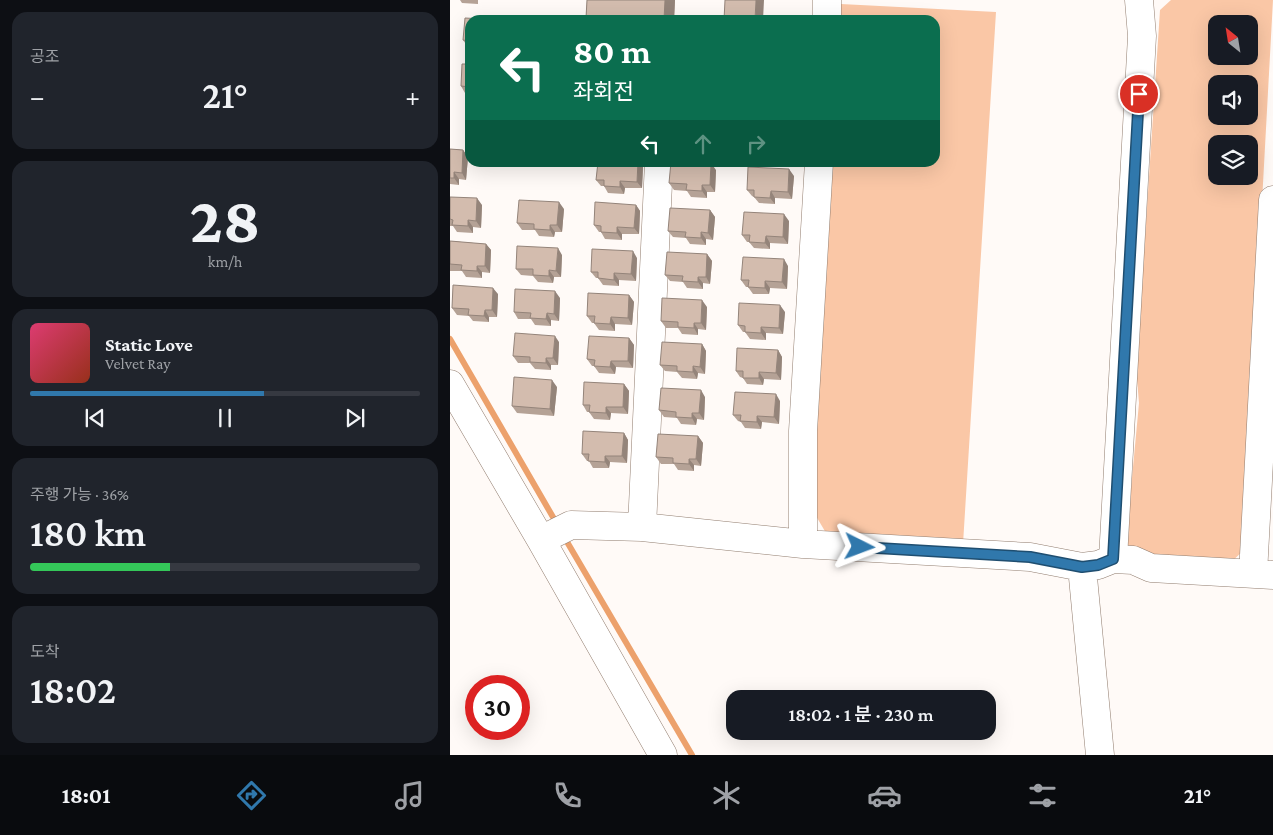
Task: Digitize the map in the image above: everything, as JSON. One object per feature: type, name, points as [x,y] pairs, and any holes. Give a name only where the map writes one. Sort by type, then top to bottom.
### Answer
[{"type":"street","points":[[827,0],[827,15]]},
{"type":"street","points":[[1113,559],[1142,36],[1139,0]]},
{"type":"street","points":[[642,527],[659,167]]},
{"type":"street","points":[[803,544],[804,431],[819,167]]},
{"type":"street","points":[[553,534],[642,527],[803,544],[1030,557],[1082,567],[1098,565],[1113,559],[1133,560],[1151,568],[1263,575],[1273,200]]},
{"type":"street","points":[[450,384],[553,534],[663,755]]},
{"type":"street","points":[[1082,567],[1100,755]]},
{"type":"shaded area","points":[[1171,0],[1273,0],[1243,551],[1228,565],[1125,553],[1139,403],[1137,379],[1160,10]]},
{"type":"shaded area","points":[[841,4],[996,12],[963,544],[826,533],[816,516],[811,495],[831,167],[940,167],[940,15],[840,15]]},
{"type":"building","points":[[587,0],[665,0],[664,15],[586,15]]},
{"type":"building","points":[[725,0],[756,0],[755,15],[724,15]]},
{"type":"building","points":[[465,18],[465,40],[463,40]]},
{"type":"building","points":[[462,64],[465,64],[465,86],[461,86]]},
{"type":"building","points":[[450,149],[463,150],[462,173],[454,172],[454,178],[450,178]]},
{"type":"building","points":[[597,167],[638,167],[637,182],[620,181],[620,187],[604,186],[604,180],[596,180]]},
{"type":"building","points":[[671,167],[711,167],[710,185],[702,185],[702,191],[686,190],[687,184],[669,183]]},
{"type":"building","points":[[748,167],[789,169],[788,192],[771,191],[770,198],[754,197],[754,190],[747,190]]},
{"type":"building","points":[[450,197],[477,198],[476,221],[468,220],[468,226],[452,225],[453,220],[450,219]]},
{"type":"building","points":[[519,200],[559,202],[557,225],[550,225],[550,230],[534,229],[534,224],[517,223]]},
{"type":"building","points":[[595,202],[636,205],[634,228],[617,227],[617,233],[601,232],[601,226],[594,225]]},
{"type":"building","points":[[670,208],[710,210],[708,233],[701,232],[701,238],[685,237],[686,232],[668,231]]},
{"type":"building","points":[[744,212],[784,214],[783,237],[766,236],[765,243],[749,242],[750,235],[742,235]]},
{"type":"building","points":[[450,241],[486,244],[485,266],[477,266],[477,271],[461,270],[462,265],[450,264]]},
{"type":"building","points":[[517,246],[558,248],[556,271],[549,270],[549,276],[533,275],[533,269],[516,269]]},
{"type":"building","points":[[592,249],[633,251],[631,274],[614,273],[614,280],[598,278],[598,272],[591,272]]},
{"type":"building","points":[[667,252],[707,254],[706,277],[698,277],[698,282],[682,281],[683,276],[665,275]]},
{"type":"building","points":[[743,257],[784,259],[782,282],[765,281],[765,288],[748,287],[749,280],[741,280]]},
{"type":"building","points":[[453,285],[493,288],[492,310],[485,310],[484,316],[468,315],[469,309],[452,308]]},
{"type":"building","points":[[515,289],[555,291],[554,314],[547,313],[546,319],[530,318],[531,313],[514,312]]},
{"type":"building","points":[[588,293],[629,295],[628,318],[611,317],[610,324],[594,323],[595,316],[587,316]]},
{"type":"building","points":[[662,298],[702,300],[701,323],[694,323],[694,328],[678,327],[678,322],[661,321]]},
{"type":"building","points":[[739,303],[780,305],[779,328],[761,327],[761,333],[745,332],[745,326],[738,325]]},
{"type":"building","points":[[515,333],[555,336],[553,358],[546,358],[546,363],[530,362],[530,357],[513,356]]},
{"type":"building","points":[[589,336],[629,338],[628,361],[611,361],[610,367],[594,366],[595,360],[587,359]]},
{"type":"building","points":[[662,342],[702,344],[700,367],[693,366],[693,372],[677,371],[677,366],[660,365]]},
{"type":"building","points":[[737,348],[778,350],[776,373],[759,372],[759,378],[743,378],[743,371],[736,371]]},
{"type":"building","points":[[514,377],[552,380],[550,409],[512,406]]},
{"type":"building","points":[[584,382],[624,384],[623,407],[606,407],[606,413],[589,412],[590,405],[583,405]]},
{"type":"building","points":[[661,388],[701,390],[699,413],[692,413],[692,418],[676,417],[676,412],[659,410]]},
{"type":"building","points":[[735,392],[776,394],[774,417],[757,416],[757,422],[740,421],[741,415],[733,415]]},
{"type":"building","points":[[583,431],[624,433],[622,456],[605,456],[605,462],[588,461],[589,454],[582,454]]},
{"type":"building","points":[[658,434],[698,436],[696,459],[689,459],[689,464],[673,463],[673,458],[656,457]]},
{"type":"waterway","points":[[450,339],[557,524]]},
{"type":"waterway","points":[[563,535],[692,755]]},
{"type":"route","points":[[860,547],[1030,557],[1082,567],[1098,565],[1113,559],[1139,94]]}]
